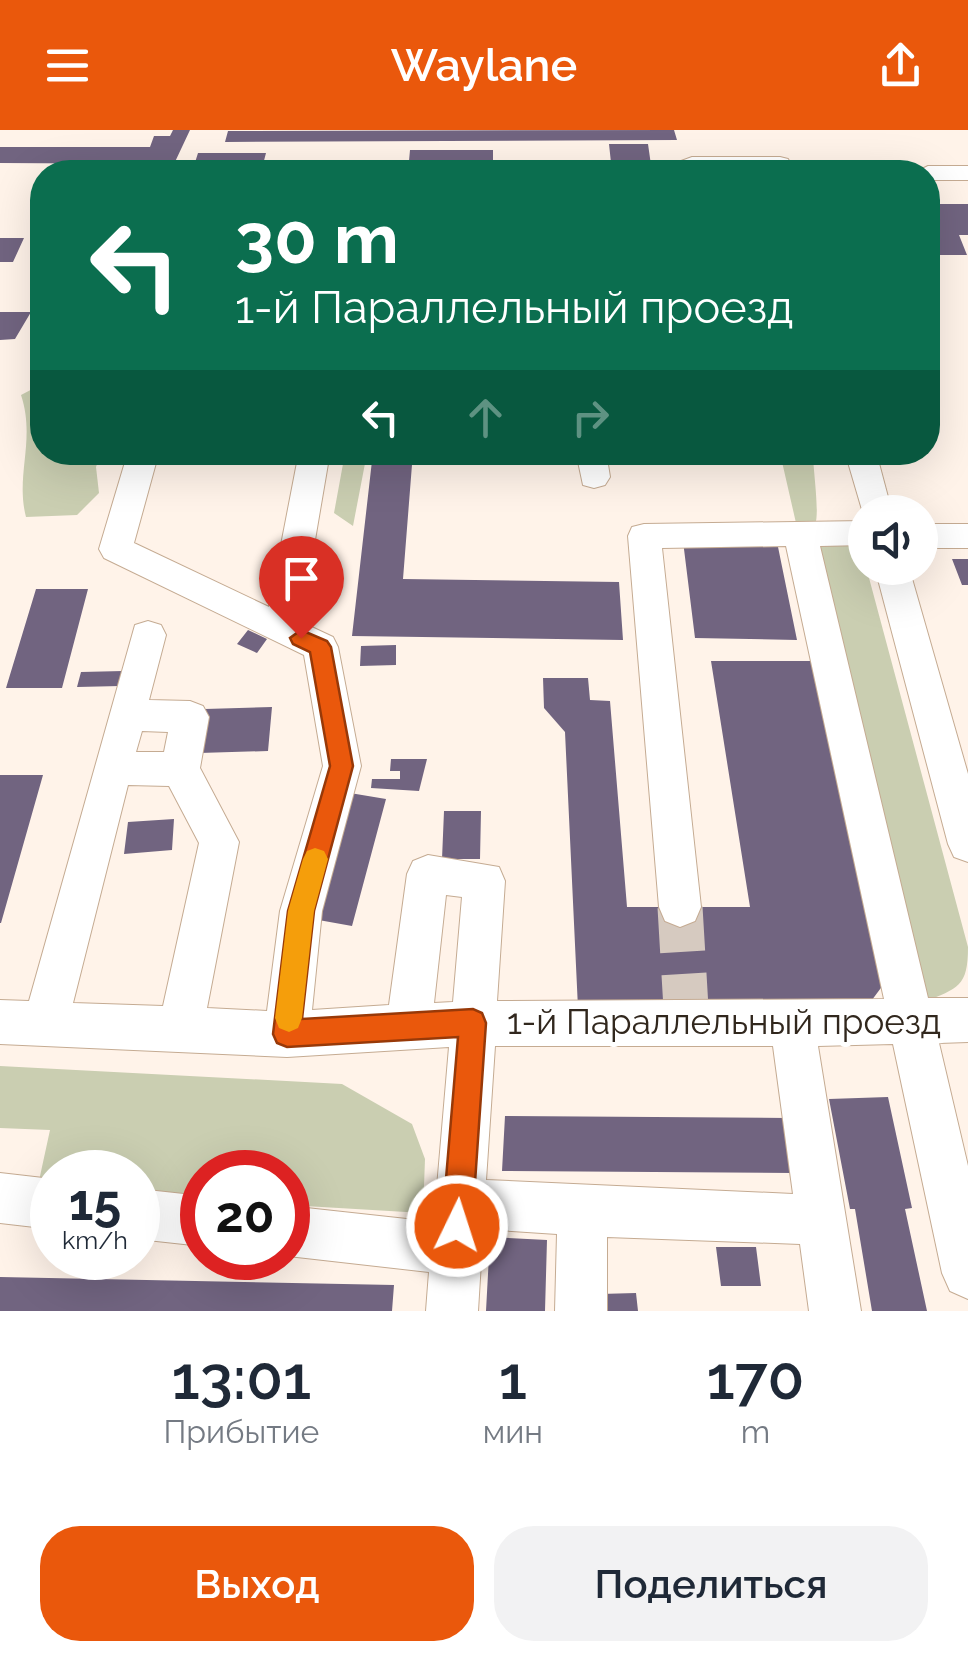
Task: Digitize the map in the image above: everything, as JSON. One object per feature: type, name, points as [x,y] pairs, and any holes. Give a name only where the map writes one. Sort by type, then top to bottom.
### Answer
[{"type":"street","points":[[689,160],[694,156],[737,160]]},
{"type":"street","points":[[940,172],[968,173]]},
{"type":"street","points":[[140,465],[116,549],[320,647],[342,766],[301,911],[287,1034]]},
{"type":"street","points":[[282,630],[313,465]]},
{"type":"street","points":[[863,465],[871,495]]},
{"type":"street","points":[[680,907],[644,536],[848,534]]},
{"type":"street","points":[[802,536],[968,1273]]},
{"type":"street","points":[[938,536],[968,536]]},
{"type":"street","points":[[897,585],[968,844]]},
{"type":"street","points":[[46,1022],[148,635]]},
{"type":"street","points":[[126,715],[190,717],[180,769],[218,842],[180,1030]]},
{"type":"street","points":[[112,768],[180,769]]},
{"type":"street","points":[[409,1026],[428,874],[484,881],[452,1311]]},
{"type":"street","name":"1-й Параллельный проезд","points":[[0,1022],[287,1034],[687,1015],[792,1024],[968,1020]]},
{"type":"street","points":[[792,1024],[834,1311]]},
{"type":"street","points":[[0,1198],[30,1201]]},
{"type":"street","points":[[310,1230],[457,1226],[582,1211],[823,1220]]},
{"type":"street","points":[[581,1311],[582,1211]]},
{"type":"green space","points":[[30,390],[30,465],[97,465],[99,493],[77,515],[26,517],[23,487],[27,427],[21,395]]},
{"type":"green space","points":[[343,465],[365,465],[353,526],[334,513]]},
{"type":"green space","points":[[783,465],[814,465],[815,525],[796,523]]},
{"type":"green space","points":[[817,537],[848,539],[848,585],[871,585],[968,947],[966,970],[959,984],[924,1002]]},
{"type":"green space","points":[[0,1066],[342,1084],[412,1124],[425,1159],[423,1213],[310,1206],[310,1150],[180,1150],[180,1199],[160,1197],[160,1150],[46,1150],[50,1130],[0,1128]]},
{"type":"building","points":[[173,130],[190,130],[176,160],[0,163],[0,147],[150,147],[154,136],[170,136]]},
{"type":"building","points":[[674,130],[677,140],[225,142],[228,131]]},
{"type":"building","points":[[609,144],[648,144],[650,160],[611,160]]},
{"type":"building","points":[[410,150],[493,150],[493,160],[409,160]]},
{"type":"building","points":[[198,153],[266,153],[264,160],[196,160]]},
{"type":"building","points":[[940,204],[968,204],[968,235],[959,235],[967,255],[940,255]]},
{"type":"building","points":[[0,238],[24,238],[13,262],[0,262]]},
{"type":"building","points":[[0,312],[30,312],[15,339],[0,340]]},
{"type":"building","points":[[372,465],[412,465],[403,579],[619,582],[623,640],[352,636]]},
{"type":"building","points":[[683,541],[777,542],[797,640],[695,638]]},
{"type":"building","points":[[952,559],[968,559],[968,585],[962,585]]},
{"type":"building","points":[[36,589],[88,589],[62,688],[6,688]]},
{"type":"building","points":[[248,630],[267,639],[257,653],[237,644]]},
{"type":"building","points":[[396,645],[396,665],[360,666],[361,646]]},
{"type":"building","points":[[711,661],[820,661],[892,973],[866,1008],[578,1008],[565,732],[544,708],[543,678],[588,678],[590,700],[610,701],[627,907],[750,907]]},
{"type":"building","points":[[123,671],[120,686],[77,687],[81,672]]},
{"type":"building","points":[[272,707],[268,751],[199,753],[205,709]]},
{"type":"building","points":[[391,759],[427,759],[419,791],[371,788],[372,779],[400,779],[400,771],[390,771]]},
{"type":"building","points":[[0,775],[43,775],[1,923],[0,923]]},
{"type":"building","points":[[350,793],[386,799],[352,926],[313,919]]},
{"type":"building","points":[[444,811],[481,811],[480,859],[442,859]]},
{"type":"building","points":[[174,819],[172,850],[124,854],[128,822]]},
{"type":"building","points":[[888,1097],[912,1208],[905,1209],[927,1311],[872,1311],[855,1209],[850,1209],[829,1099]]},
{"type":"building","points":[[505,1116],[788,1118],[793,1173],[502,1171]]},
{"type":"building","points":[[490,1237],[547,1240],[545,1311],[486,1311]]},
{"type":"building","points":[[716,1247],[756,1247],[761,1286],[721,1286]]},
{"type":"building","points":[[0,1277],[394,1285],[392,1311],[0,1311]]},
{"type":"building","points":[[636,1293],[638,1311],[601,1311],[600,1294]]},
{"type":"tunnel","points":[[680,907],[686,1008]]},
{"type":"slow traffic","points":[[289,1018],[301,911],[315,859]]},
{"type":"route","points":[[301,638],[320,647],[342,766],[301,911],[287,1034],[473,1023],[457,1226]]}]
